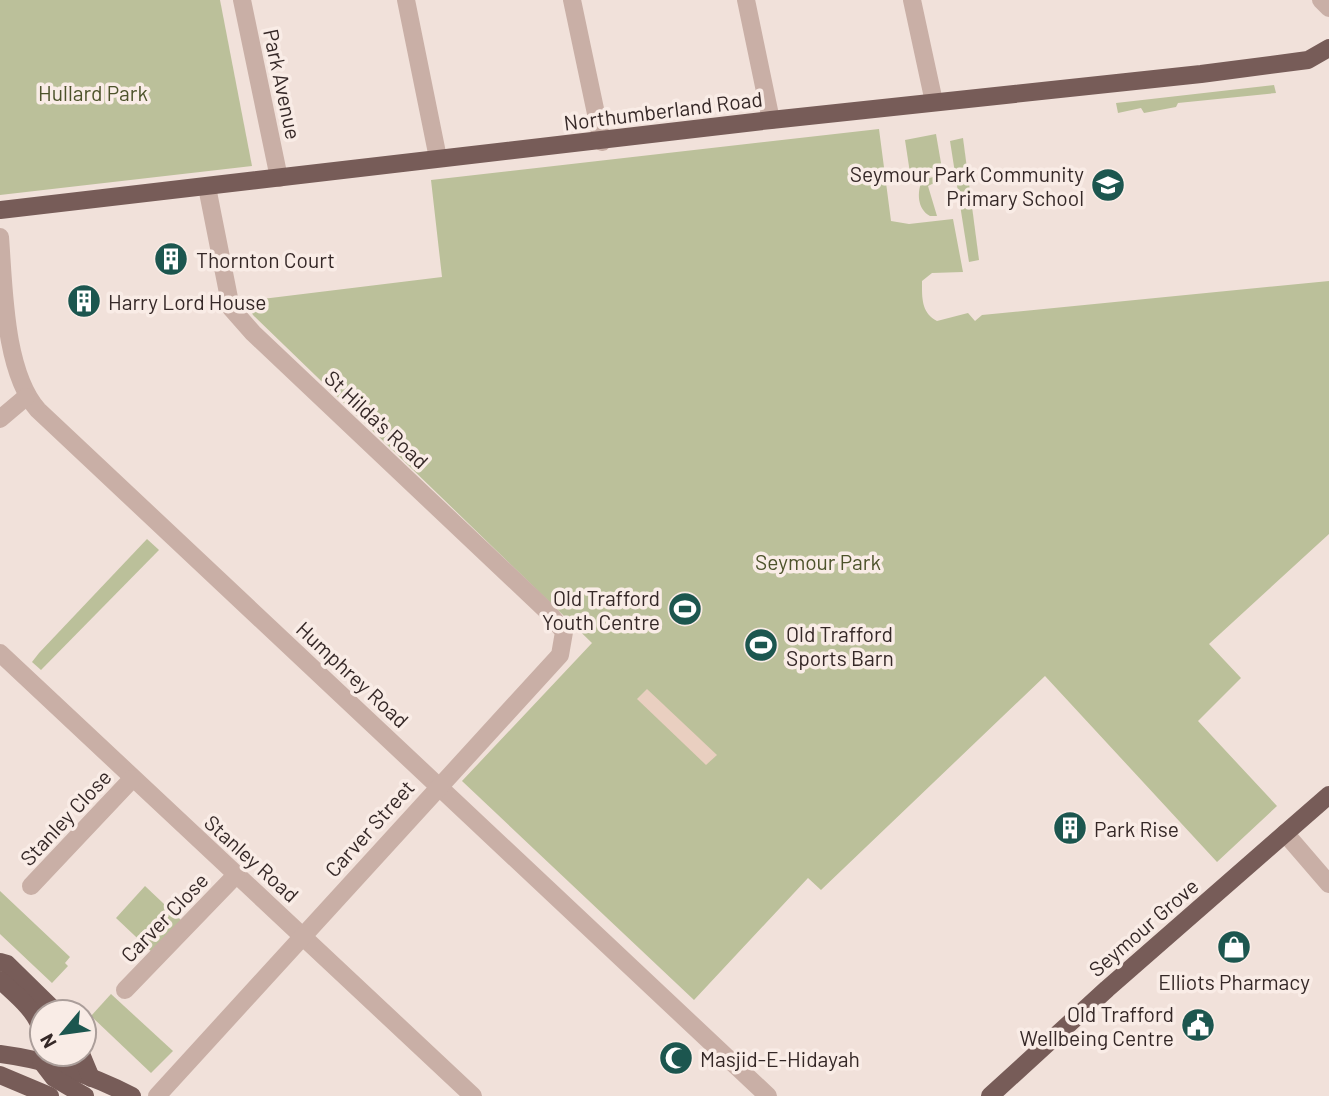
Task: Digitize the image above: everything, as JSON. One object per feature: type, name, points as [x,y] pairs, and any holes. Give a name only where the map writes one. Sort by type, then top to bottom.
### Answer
[{"type":"main road","name":"Northumberland Road","points":[[0,210],[1287,63],[1311,59],[1329,48]]},
{"type":"main road","name":"Seymour Grove","points":[[990,1096],[1329,795]]},
{"type":"main road","points":[[0,962],[7,964],[42,998]]},
{"type":"main road","points":[[0,980],[28,1007]]},
{"type":"main road","points":[[0,1054],[28,1057]]},
{"type":"main road","points":[[48,1068],[54,1077],[85,1096]]},
{"type":"main road","points":[[68,1068],[132,1096]]},
{"type":"main road","points":[[87,1068],[91,1077]]},
{"type":"main road","points":[[0,1075],[50,1096]]},
{"type":"street","name":"Park Avenue","points":[[242,0],[279,178]]},
{"type":"street","points":[[406,0],[438,158]]},
{"type":"street","points":[[572,0],[602,142]]},
{"type":"street","points":[[746,0],[771,120]]},
{"type":"street","points":[[912,0],[934,102]]},
{"type":"street","points":[[1321,0],[1329,8]]},
{"type":"street","name":"St Hilda's Road","points":[[207,187],[231,308],[262,342],[549,613],[564,632],[560,655]]},
{"type":"street","name":"Humphrey Road","points":[[0,237],[6,308],[18,377],[26,397],[97,467],[768,1096]]},
{"type":"street","points":[[0,419],[26,397]]},
{"type":"street","name":"Stanley Road","points":[[0,653],[473,1096]]},
{"type":"street","name":"Carver Street","points":[[157,1096],[560,655]]},
{"type":"street","name":"Stanley Close","points":[[31,886],[132,779]]},
{"type":"street","points":[[1285,833],[1329,884]]},
{"type":"street","name":"Carver Close","points":[[125,990],[236,875]]},
{"type":"green space","name":"Hullard Park","points":[[0,0],[220,0],[252,166],[0,195]]},
{"type":"green space","points":[[1274,85],[1276,93],[1178,103],[1176,107],[1144,113],[1141,108],[1118,113],[1116,103]]},
{"type":"green space","name":"Seymour Park","points":[[879,129],[891,221],[909,224],[953,219],[963,272],[932,273],[922,281],[925,309],[937,321],[968,313],[975,321],[982,315],[1329,281],[1329,534],[1209,644],[1241,678],[1198,721],[1277,806],[1217,862],[1045,676],[821,890],[808,878],[694,1000],[462,781],[592,643],[253,315],[247,304],[253,300],[442,277],[431,180]]},
{"type":"green space","points":[[936,134],[942,169],[910,173],[905,140]]},
{"type":"green space","points":[[963,138],[979,260],[969,262],[950,141]]},
{"type":"green space","points":[[933,177],[934,183],[928,186],[937,216],[926,213],[919,200],[922,180]]},
{"type":"green space","points":[[147,539],[159,550],[41,670],[32,662],[39,653]]},
{"type":"green space","points":[[145,886],[182,921],[152,952],[116,918]]},
{"type":"green space","points":[[0,891],[70,957],[65,963],[68,966],[52,983],[0,934]]},
{"type":"green space","points":[[111,994],[173,1051],[151,1073],[98,1023],[98,1008]]},
{"type":"shaded area","points":[[647,689],[717,755],[706,765],[637,699]]},
{"type":"place","name":"Seymour Park Community Primary School","points":[[1108,185]]},
{"type":"place","name":"Thornton Court","points":[[171,259]]},
{"type":"place","name":"Harry Lord House","points":[[84,301]]},
{"type":"place","name":"Old Trafford Youth Centre","points":[[685,609]]},
{"type":"place","name":"Old Trafford Sports Barn","points":[[761,645]]},
{"type":"place","name":"Park Rise","points":[[1070,828]]},
{"type":"place","name":"Elliots Pharmacy","points":[[1234,947]]},
{"type":"place","name":"Old Trafford Wellbeing Centre","points":[[1198,1025]]},
{"type":"place","name":"Masjid-E-Hidayah","points":[[676,1058]]}]
